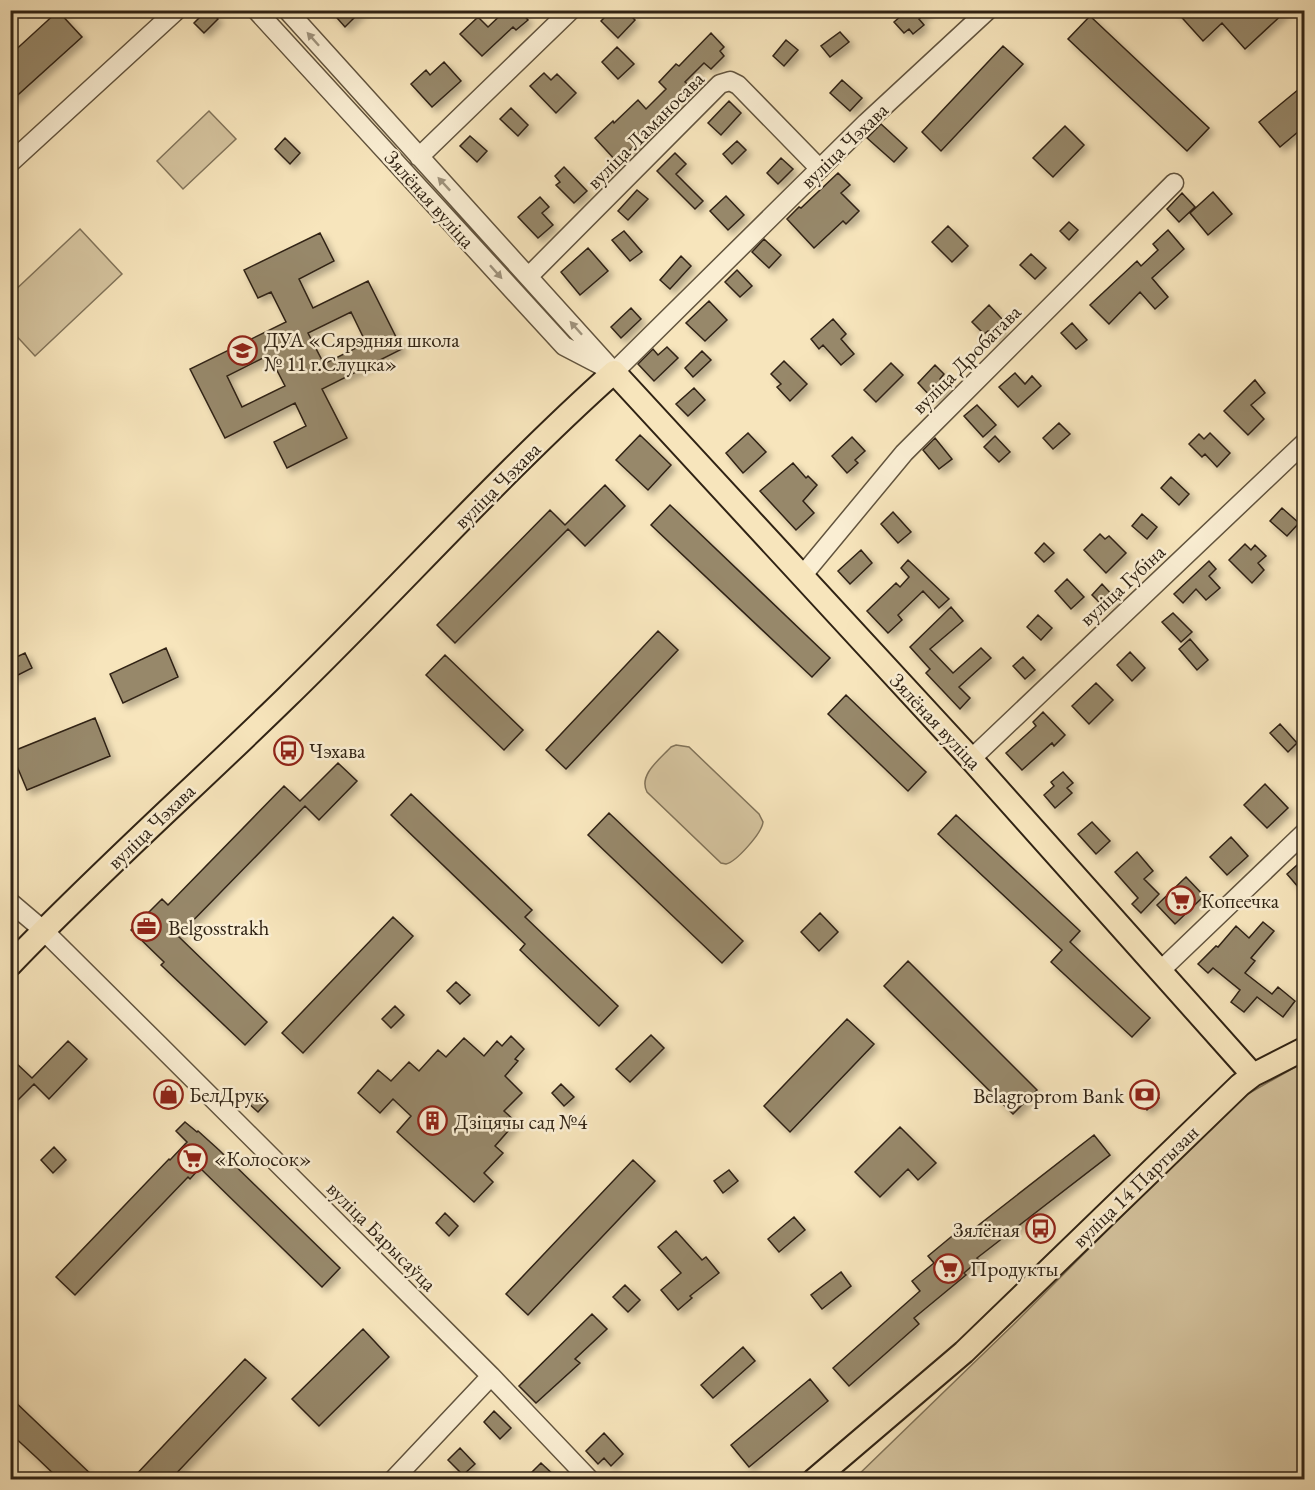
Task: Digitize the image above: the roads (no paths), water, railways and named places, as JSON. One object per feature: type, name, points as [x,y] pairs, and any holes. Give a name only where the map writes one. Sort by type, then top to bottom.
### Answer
[{"type":"main road","name":"Зялёная вуліца","points":[[614,372],[971,759],[1253,1075]]},
{"type":"main road","name":"вуліца Чэхава","points":[[10,965],[43,930],[288,696],[559,421],[614,372]]},
{"type":"main road","name":"вуліца 14 Партызан","points":[[814,1479],[964,1352],[1240,1085],[1253,1075],[1305,1049]]},
{"type":"street","points":[[10,163],[177,10]]},
{"type":"street","name":"Зялёная вуліца","points":[[256,10],[564,346],[614,372]]},
{"type":"street","points":[[419,157],[571,10]]},
{"type":"street","name":"вуліца Чэхава","points":[[614,372],[866,123],[988,10]]},
{"type":"street","name":"Зялёная вуліца","points":[[293,12],[419,157],[614,372]]},
{"type":"street","name":"вуліца Ламаносава","points":[[529,276],[720,84],[730,81],[738,85],[820,169]]},
{"type":"street","name":"вуліца Дробатава","points":[[802,576],[904,453],[1174,183]]},
{"type":"street","name":"вуліца Губіна","points":[[971,759],[1305,443]]},
{"type":"street","points":[[1161,971],[1305,833]]},
{"type":"street","name":"вуліца Барысаўца","points":[[10,902],[43,930],[491,1376],[590,1479]]},
{"type":"street","points":[[393,1479],[491,1376]]},
{"type":"place","name":"ДУА «Сярэдняя школа № 11 г.Слуцка»","points":[[243,351]]},
{"type":"place","name":"Чэхава","points":[[288,750]]},
{"type":"place","name":"Копеечка","points":[[1180,900]]},
{"type":"place","name":"Belgosstrakh","points":[[147,927]]},
{"type":"place","name":"БелДрук","points":[[168,1094]]},
{"type":"place","name":"Belagroprom Bank","points":[[1145,1095]]},
{"type":"place","name":"Дзіцячы сад №4","points":[[433,1121]]},
{"type":"place","name":"«Колосок»","points":[[193,1158]]},
{"type":"place","name":"Зялёная","points":[[1041,1229]]},
{"type":"place","name":"Продукты","points":[[949,1268]]}]
